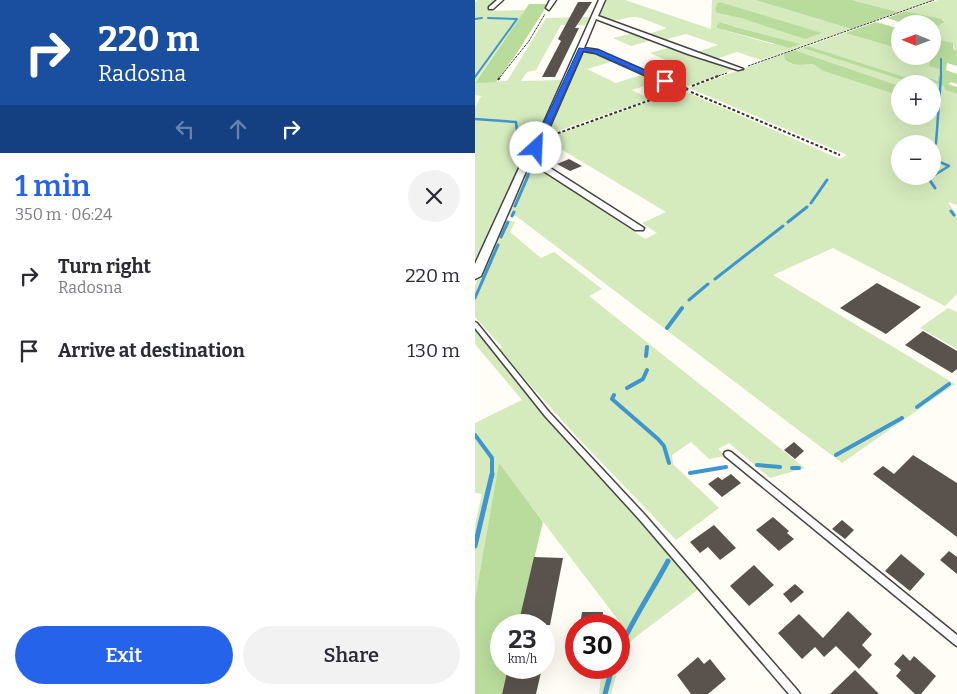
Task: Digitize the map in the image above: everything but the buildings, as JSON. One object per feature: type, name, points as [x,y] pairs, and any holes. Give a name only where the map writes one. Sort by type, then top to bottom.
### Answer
[{"type":"street","points":[[491,8],[500,0]]},
{"type":"street","points":[[549,8],[553,0]]},
{"type":"street","points":[[475,276],[524,166],[540,140],[602,0]]},
{"type":"street","points":[[595,18],[603,18],[690,53],[740,69]]},
{"type":"street","points":[[581,49],[597,51],[683,89]]},
{"type":"street","points":[[524,166],[543,168],[639,228]]},
{"type":"lane","points":[[475,324],[547,414],[642,517],[795,694]]},
{"type":"lane","points":[[728,454],[957,641]]},
{"type":"path","points":[[499,80],[529,41],[549,8]]},
{"type":"path","points":[[683,89],[839,155]]},
{"type":"green space","points":[[478,0],[497,0],[487,11],[525,10],[475,82],[475,3]]},
{"type":"green space","points":[[604,0],[625,0],[711,29],[712,0],[755,0],[851,29],[761,60],[737,52],[716,59],[697,52],[718,45],[686,34],[664,40],[648,34],[667,28],[637,17],[611,20],[599,13]],"holes":[[[720,2],[821,33],[717,13],[715,10],[717,3]],[[722,22],[735,27],[794,43],[772,44],[717,28],[717,25]]]},
{"type":"green space","points":[[755,0],[852,0],[898,12],[851,29]]},
{"type":"green space","points":[[852,0],[935,0],[898,12]]},
{"type":"green space","points":[[938,0],[957,0],[957,51],[954,51],[953,43],[941,40],[941,24],[945,22],[941,19],[941,15],[923,15],[906,11]]},
{"type":"green space","points":[[720,2],[822,33],[805,39],[741,18],[717,13],[715,10],[717,3]]},
{"type":"green space","points":[[529,4],[548,4],[496,82],[475,83]]},
{"type":"green space","points":[[906,11],[924,15],[895,15]]},
{"type":"green space","points":[[590,17],[586,25],[561,25],[536,70],[527,72],[521,81],[564,80],[534,145],[520,167],[475,264],[475,107],[481,96],[475,95],[475,82],[507,81],[546,18]]},
{"type":"green space","points":[[721,22],[800,44],[789,48],[717,28],[717,25]]},
{"type":"green space","points":[[876,22],[891,26],[891,46],[845,33]]},
{"type":"green space","points":[[634,33],[652,40],[631,46],[613,38]]},
{"type":"green space","points":[[845,33],[891,46],[891,65],[936,65],[939,69],[938,75],[899,75],[808,46]]},
{"type":"green space","points":[[941,40],[953,43],[953,49],[957,51],[957,66],[947,63],[946,70],[957,74],[957,84],[951,82],[948,84],[957,87],[957,94],[945,90],[944,86],[941,85],[939,69],[929,66],[941,65]]},
{"type":"green space","points":[[808,46],[899,75],[891,76],[802,48]]},
{"type":"green space","points":[[671,47],[735,69],[686,87],[655,73],[679,66],[650,53]]},
{"type":"green space","points":[[802,48],[891,76],[891,83],[794,50]]},
{"type":"green space","points":[[794,50],[891,83],[891,93],[825,71],[813,65],[794,64],[785,59],[784,54]]},
{"type":"green space","points":[[594,52],[614,61],[587,69],[616,83],[644,74],[660,81],[632,90],[650,99],[546,135],[581,54]]},
{"type":"green space","points":[[784,54],[817,66],[826,72],[891,93],[891,125],[941,125],[941,85],[944,86],[945,90],[957,94],[957,205],[948,202],[957,216],[957,294],[945,306],[833,248],[773,275],[955,384],[842,463],[516,216],[508,215],[526,168],[538,168],[645,239],[657,233],[642,223],[666,212],[549,142],[539,164],[529,162],[535,152],[551,137],[682,90],[840,159],[847,155],[689,88]]},
{"type":"green space","points":[[504,222],[515,222],[510,232],[541,258],[554,252],[602,289],[589,296],[805,468],[770,478],[729,443],[718,449],[726,456],[709,459],[691,442],[672,455],[673,464],[719,508],[676,540],[578,438],[498,349],[502,347],[475,317],[475,285]]},
{"type":"green space","points":[[948,308],[957,312],[957,349],[920,328]]},
{"type":"green space","points":[[475,330],[541,410],[699,589],[630,643],[630,614],[614,614],[499,464],[475,599],[475,525],[482,494],[475,493],[475,423],[522,400],[475,344]]},
{"type":"green space","points":[[499,463],[543,522],[521,614],[490,614],[490,679],[505,679],[502,694],[475,694],[475,599]]},
{"type":"green space","points":[[601,679],[615,679],[611,694],[599,694]]},
{"type":"waterway","points":[[475,19],[482,18]]},
{"type":"waterway","points":[[475,77],[517,19],[488,18]]},
{"type":"waterway","points":[[941,65],[941,75]]},
{"type":"waterway","points":[[475,119],[516,122],[517,131],[527,139],[530,148]]},
{"type":"waterway","points":[[937,125],[937,135]]},
{"type":"waterway","points":[[534,163],[539,152]]},
{"type":"waterway","points":[[941,162],[949,166],[941,171]]},
{"type":"waterway","points":[[527,177],[531,169]]},
{"type":"waterway","points":[[515,206],[528,176]]},
{"type":"waterway","points":[[811,203],[827,180]]},
{"type":"waterway","points":[[788,222],[807,207]]},
{"type":"waterway","points":[[951,211],[954,215]]},
{"type":"waterway","points":[[512,216],[514,212]]},
{"type":"waterway","points":[[501,237],[508,222]]},
{"type":"waterway","points":[[715,279],[783,226]]},
{"type":"waterway","points":[[475,298],[498,245]]},
{"type":"waterway","points":[[689,300],[708,284]]},
{"type":"waterway","points":[[667,328],[682,308]]},
{"type":"waterway","points":[[646,356],[647,347]]},
{"type":"waterway","points":[[627,388],[643,379],[647,370]]},
{"type":"waterway","points":[[917,407],[949,384]]},
{"type":"waterway","points":[[614,395],[612,399],[664,446],[669,463]]},
{"type":"waterway","points":[[836,455],[902,418]]},
{"type":"waterway","points":[[475,435],[492,458],[492,474]]},
{"type":"waterway","points":[[757,465],[780,467]]},
{"type":"waterway","points":[[690,473],[726,467]]},
{"type":"waterway","points":[[792,468],[799,468]]},
{"type":"waterway","points":[[475,546],[492,474]]},
{"type":"waterway","points":[[630,627],[668,561]]},
{"type":"waterway","points":[[605,694],[609,679]]},
{"type":"route","points":[[536,148],[581,49],[597,51],[665,81]]}]
